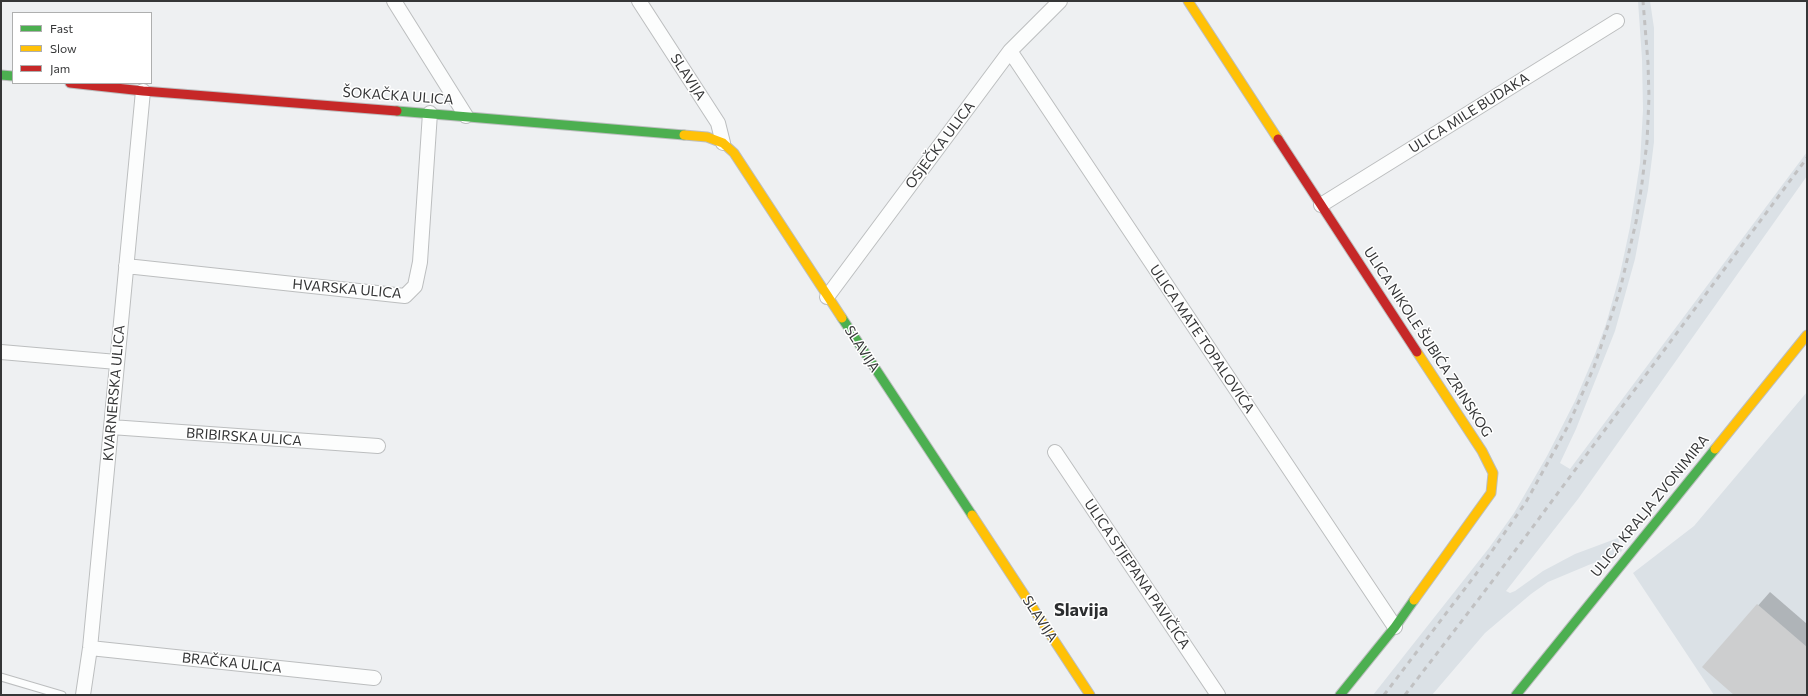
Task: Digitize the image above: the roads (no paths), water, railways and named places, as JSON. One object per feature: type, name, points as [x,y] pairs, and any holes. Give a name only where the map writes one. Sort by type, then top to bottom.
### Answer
[{"type":"street","points":[[394,1],[466,116]]},
{"type":"street","name":"SLAVIJA","points":[[639,1],[718,123],[723,143],[734,154],[1090,695]]},
{"type":"street","name":"OSJEČKA ULICA","points":[[827,297],[1010,51],[1060,1]]},
{"type":"street","name":"ULICA NIKOLE ŠUBIĆA ZRINSKOG","points":[[1188,1],[1482,451],[1493,473],[1491,493],[1395,627],[1340,695]]},
{"type":"street","name":"ULICA MILE BUDAKA","points":[[1321,205],[1617,21]]},
{"type":"street","name":"ULICA MATE TOPALOVIĆA","points":[[1010,51],[1395,627]]},
{"type":"street","points":[[1,75],[12,76]]},
{"type":"street","name":"ŠOKAČKA ULICA","points":[[79,84],[143,91],[430,113],[707,137],[723,143]]},
{"type":"street","name":"KVARNERSKA ULICA","points":[[83,695],[90,648],[143,91]]},
{"type":"street","name":"HVARSKA ULICA","points":[[126,266],[405,296],[415,286],[420,262],[430,113]]},
{"type":"street","name":"ULICA KRALJA ZVONIMIRA","points":[[1516,695],[1807,335]]},
{"type":"street","points":[[1,352],[117,362]]},
{"type":"street","name":"BRIBIRSKA ULICA","points":[[111,427],[378,446]]},
{"type":"street","name":"ULICA STJEPANA PAVIČIĆA","points":[[1055,452],[1218,695]]},
{"type":"street","name":"BRAČKA ULICA","points":[[90,648],[374,678]]},
{"type":"lane","points":[[1,677],[62,695]]},
{"type":"railway","points":[[1384,695],[1476,574],[1526,502],[1568,426],[1594,367],[1620,290],[1636,222],[1642,183],[1647,142],[1649,97],[1643,1]]},
{"type":"railway","points":[[1405,695],[1494,579],[1807,158]]},
{"type":"district","name":"Slavija","points":[[1081,610]]}]
